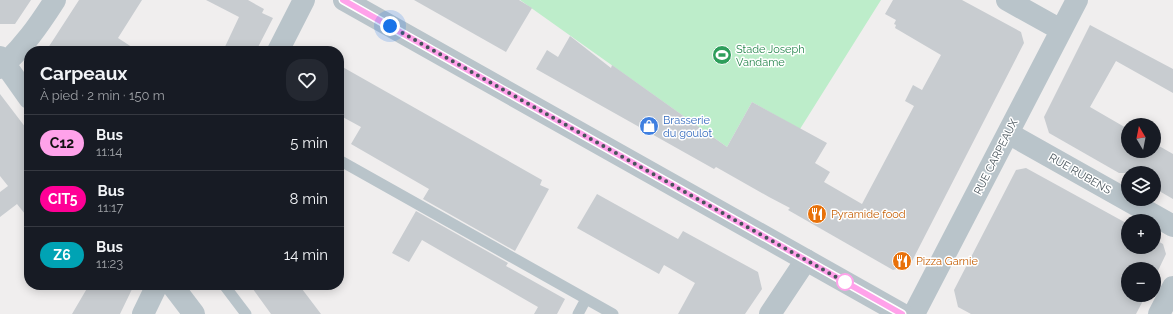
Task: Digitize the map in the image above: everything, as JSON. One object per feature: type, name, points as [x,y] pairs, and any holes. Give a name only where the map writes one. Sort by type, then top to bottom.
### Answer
[{"type":"street","points":[[24,92],[2,63],[27,41],[55,0]]},
{"type":"street","points":[[281,46],[304,0]]},
{"type":"street","points":[[344,0],[902,314]]},
{"type":"street","points":[[1007,0],[1061,30]]},
{"type":"street","name":"RUE CARPEAUX","points":[[914,314],[1076,0]]},
{"type":"street","name":"RUE RUBENS","points":[[1008,133],[1173,226]]},
{"type":"street","points":[[770,314],[806,260]]},
{"type":"street","points":[[1159,314],[1173,287]]},
{"type":"street","points":[[142,314],[154,290]]},
{"type":"street","points":[[176,290],[194,314]]},
{"type":"lane","points":[[344,163],[613,314]]},
{"type":"lane","points":[[228,290],[246,314]]},
{"type":"lane","points":[[578,314],[586,299]]},
{"type":"green space","name":"Stade Joseph Vandame","points":[[520,0],[881,0],[800,129],[752,102],[727,147]]},
{"type":"building","points":[[0,0],[31,0],[15,24],[0,24]]},
{"type":"building","points":[[79,0],[142,0],[118,38],[130,46],[49,46]]},
{"type":"building","points":[[206,0],[248,0],[264,9],[262,13],[273,18],[259,46],[225,46],[239,17]]},
{"type":"building","points":[[414,0],[519,0],[532,8],[506,52]]},
{"type":"building","points":[[893,0],[962,0],[1021,32],[1024,43],[910,265],[893,270],[788,210],[790,208],[716,167],[714,169],[536,69],[547,50],[558,57],[570,36],[611,68],[612,65],[727,147],[752,102],[827,143],[815,163],[830,172],[824,182],[862,204],[914,106],[905,101],[913,85],[922,90],[941,55],[895,28],[896,25],[894,24],[896,20],[885,14]]},
{"type":"building","points":[[1090,25],[1173,69],[1173,93],[1116,61],[1090,107],[1121,125],[1121,158],[1161,158],[1161,147],[1173,154],[1173,199],[1161,192],[1161,166],[1121,166],[1121,173],[1119,173],[1049,133],[1044,117]]},
{"type":"building","points":[[344,68],[542,180],[540,185],[549,189],[515,251],[423,199],[429,189],[351,144],[361,127],[344,118]]},
{"type":"building","points":[[0,94],[24,125],[24,213],[17,204],[0,217],[0,192],[8,186],[0,176]]},
{"type":"building","points":[[1026,168],[1121,220],[1121,254],[1161,254],[1161,243],[1163,244],[1166,254],[1161,264],[1161,262],[1121,262],[1121,302],[1142,302],[1136,314],[971,314],[958,307],[954,290],[1016,170]]},
{"type":"building","points":[[597,194],[678,239],[683,231],[758,272],[762,289],[745,314],[678,314],[695,283],[664,265],[659,274],[577,228]]},
{"type":"building","points":[[416,211],[508,263],[506,266],[565,299],[557,314],[534,314],[538,307],[422,240],[409,262],[392,253]]},
{"type":"building","points":[[86,290],[132,290],[120,314],[72,314]]},
{"type":"building","points":[[254,290],[303,290],[321,314],[271,314]]},
{"type":"bus line","name":"C12","points":[[343,0],[902,314]]},
{"type":"place","name":"Stade Joseph Vandame","points":[[722,55]]},
{"type":"place","name":"Brasserie du goulot","points":[[649,126]]},
{"type":"place","name":"Pyramide food","points":[[817,214]]},
{"type":"place","name":"Pizza Garnie","points":[[902,261]]},
{"type":"route","points":[[390,26],[845,282]]}]
